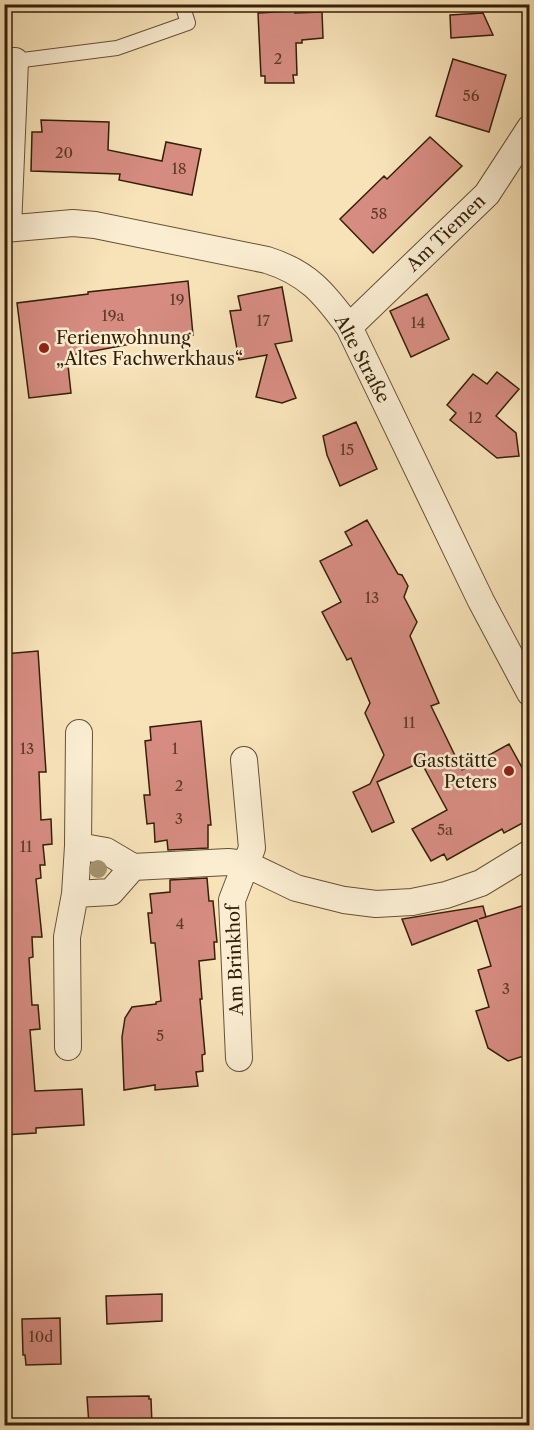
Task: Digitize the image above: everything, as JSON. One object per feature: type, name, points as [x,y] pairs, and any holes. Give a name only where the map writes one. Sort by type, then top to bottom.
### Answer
[{"type":"street","points":[[6,229],[10,61]]},
{"type":"street","name":"Am Tiemen","points":[[349,327],[487,194],[530,128]]},
{"type":"street","name":"Alte Straße","points":[[6,229],[73,223],[95,225],[267,260],[287,266],[324,293],[349,327],[481,601],[530,693]]},
{"type":"street","points":[[68,1047],[67,937],[75,894],[78,846],[79,733]]},
{"type":"street","name":"Am Brinkhof","points":[[239,1058],[232,900],[252,848],[244,760]]},
{"type":"street","points":[[78,846],[106,851],[133,867],[228,862],[246,864],[296,888],[344,900],[376,904],[412,902],[446,896],[481,883],[530,853]]},
{"type":"street","points":[[75,894],[111,892],[133,867]]},
{"type":"lane","points":[[10,61],[117,48],[188,23],[182,4]]},
{"type":"building","points":[[295,11],[295,13],[322,12],[323,38],[302,40],[302,43],[296,43],[297,75],[293,75],[294,83],[265,83],[265,76],[261,76],[258,13]]},
{"type":"building","points":[[483,13],[493,35],[451,38],[450,15]]},
{"type":"building","points":[[453,59],[506,75],[489,132],[436,116]]},
{"type":"building","points":[[41,120],[109,122],[108,150],[162,161],[166,142],[201,149],[192,195],[119,180],[120,174],[31,171],[32,132],[42,132]]},
{"type":"building","points":[[430,137],[462,166],[373,253],[340,219],[384,176],[387,179]]},
{"type":"building","points":[[188,281],[193,335],[152,340],[67,356],[71,393],[29,398],[17,303],[88,294],[88,292]]},
{"type":"building","points":[[282,287],[292,341],[275,344],[296,398],[282,403],[256,397],[267,355],[239,360],[230,311],[241,310],[238,296]]},
{"type":"building","points":[[427,294],[449,339],[411,357],[390,311]]},
{"type":"building","points":[[497,372],[519,389],[496,416],[516,433],[519,456],[497,458],[450,420],[456,413],[447,405],[473,374],[487,384]]},
{"type":"building","points":[[356,422],[377,469],[340,486],[327,455],[323,436]]},
{"type":"building","points":[[367,520],[398,574],[402,575],[408,586],[404,597],[417,622],[410,636],[439,703],[431,706],[462,770],[509,744],[530,782],[530,819],[504,833],[502,829],[447,860],[444,854],[431,861],[412,829],[447,810],[421,762],[377,782],[394,822],[372,832],[353,792],[370,784],[384,755],[365,713],[370,703],[351,658],[347,660],[322,612],[341,602],[320,561],[352,545],[345,532]]},
{"type":"building","points":[[38,651],[46,772],[39,772],[41,820],[51,819],[52,844],[43,845],[45,865],[40,865],[41,878],[36,879],[42,937],[32,937],[33,957],[29,958],[32,1005],[38,1005],[40,1029],[30,1030],[35,1091],[82,1089],[84,1125],[36,1128],[36,1133],[4,1135],[4,654]]},
{"type":"building","points":[[201,721],[211,825],[208,825],[208,848],[168,850],[167,840],[155,842],[154,823],[147,824],[144,795],[150,795],[145,741],[151,740],[150,727]]},
{"type":"building","points":[[207,878],[209,901],[213,901],[217,942],[214,942],[215,959],[199,961],[205,1054],[202,1055],[203,1071],[196,1072],[198,1086],[155,1090],[155,1085],[124,1090],[122,1037],[125,1018],[132,1007],[156,1004],[161,1001],[155,943],[151,943],[148,913],[152,913],[150,894],[170,892],[170,880]]},
{"type":"building","points":[[525,905],[530,918],[530,1054],[508,1061],[488,1048],[476,1011],[489,1007],[478,970],[491,966],[477,920],[412,945],[402,919],[483,906],[486,917]]},
{"type":"building","points":[[162,1294],[162,1321],[107,1324],[106,1296]]},
{"type":"building","points":[[60,1318],[61,1364],[26,1365],[25,1355],[23,1355],[22,1319]]},
{"type":"building","points":[[149,1396],[152,1425],[89,1425],[87,1397]]},
{"type":"place","name":"Ferienwohnung „Altes Fachwerkhaus“","points":[[44,348]]},
{"type":"place","name":"Gaststätte Peters","points":[[509,771]]}]
